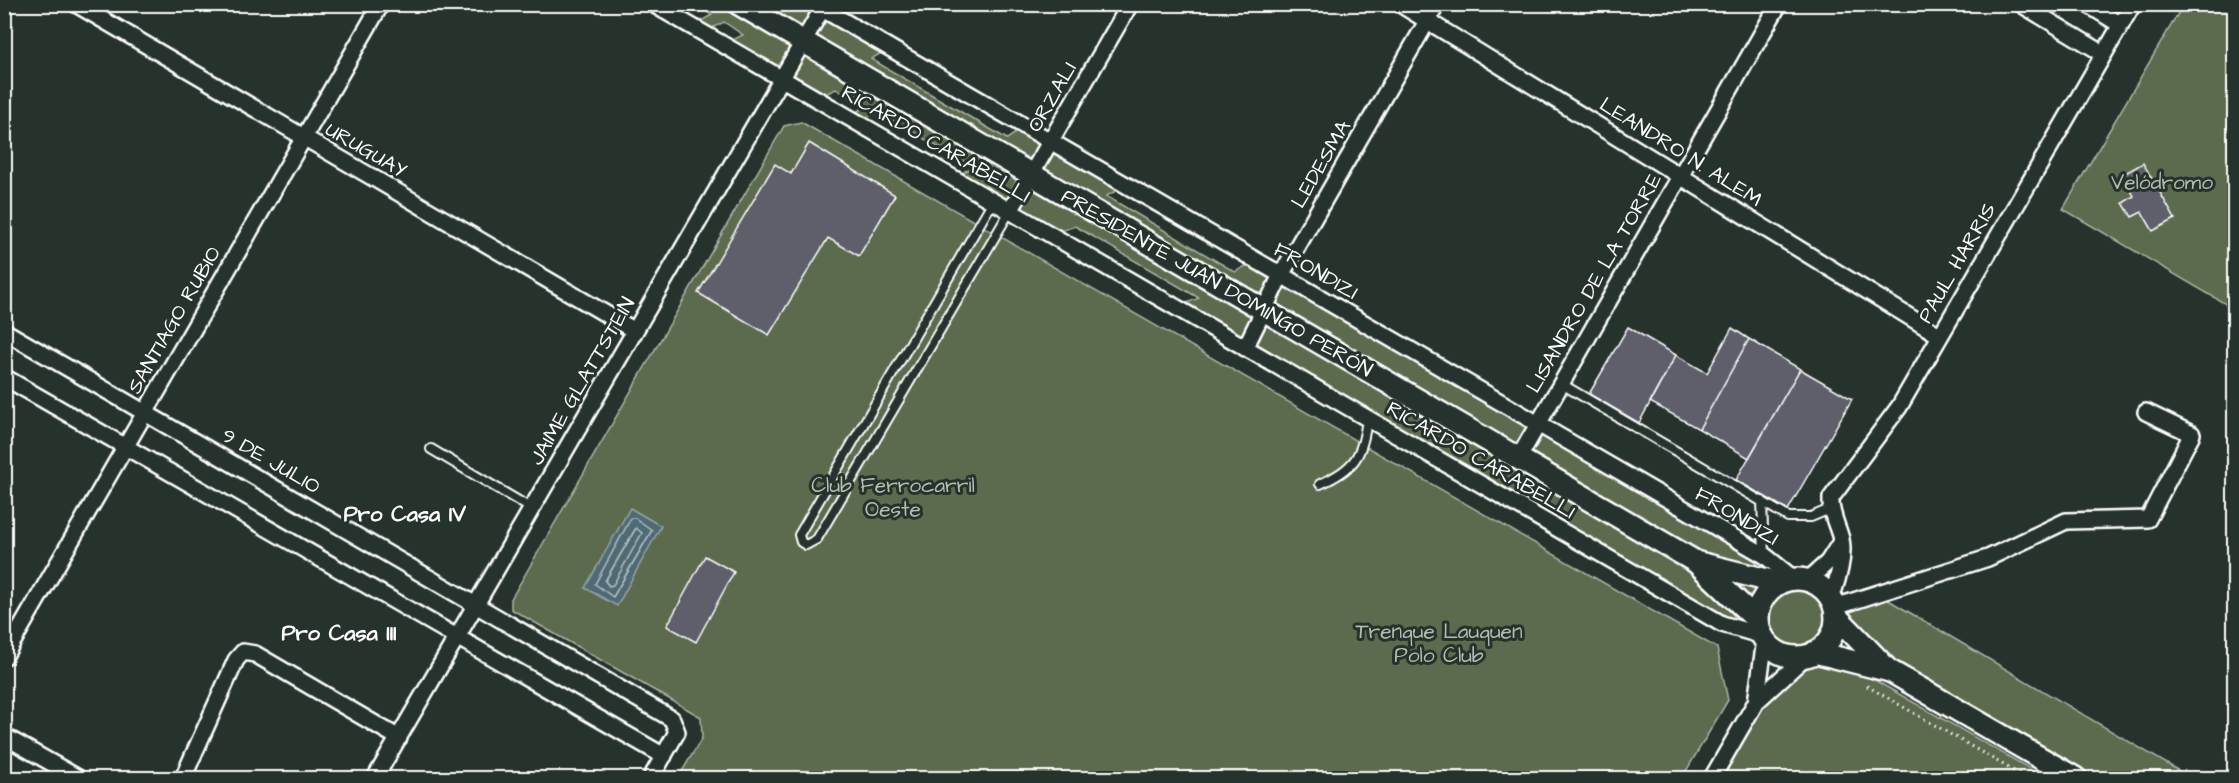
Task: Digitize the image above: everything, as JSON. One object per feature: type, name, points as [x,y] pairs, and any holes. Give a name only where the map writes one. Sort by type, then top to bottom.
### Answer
[{"type":"main road","name":"PRESIDENTE JUAN DOMINGO PERÓN","points":[[739,4],[1696,562],[1762,632]]},
{"type":"main road","name":"PRESIDENTE JUAN DOMINGO PERÓN","points":[[1696,562],[1794,581]]},
{"type":"main road","points":[[1890,671],[1834,608],[1818,584],[1794,581],[1763,599],[1762,632],[1783,654],[1811,654],[1890,671],[2075,778]]},
{"type":"main road","points":[[1811,654],[1831,637],[1834,608]]},
{"type":"street","name":"URUGUAY","points":[[76,4],[635,331]]},
{"type":"street","name":"SANTIAGO RUBIO","points":[[4,657],[381,4]]},
{"type":"street","name":"RICARDO CARABELLI","points":[[653,4],[1722,624],[1762,632]]},
{"type":"street","name":"ORZALI","points":[[1010,211],[1130,4]]},
{"type":"street","name":"LEANDRO N. ALEM","points":[[1400,4],[1939,335]]},
{"type":"street","name":"LEDESMA","points":[[1245,348],[1281,275],[1437,4]]},
{"type":"street","name":"LISANDRO DE LA TORRE","points":[[1518,459],[1779,4]]},
{"type":"street","points":[[2021,4],[2104,54]]},
{"type":"street","points":[[2086,4],[2121,25]]},
{"type":"street","name":"PAUL HARRIS","points":[[1830,509],[1831,498],[1894,414],[2133,4]]},
{"type":"street","name":"JAIME GLATTSTEIN","points":[[375,778],[782,79],[820,6]]},
{"type":"street","name":"FRONDIZI","points":[[820,6],[1764,555],[1794,581]]},
{"type":"street","name":"9 DE JULIO","points":[[4,331],[672,719],[677,732],[664,756]]},
{"type":"street","points":[[4,377],[664,756],[651,778]]},
{"type":"street","points":[[1830,509],[1841,541],[1834,608],[1988,558],[2066,521],[2148,519],[2192,434],[2146,412]]},
{"type":"street","points":[[1794,581],[1828,562],[1841,541]]},
{"type":"street","points":[[1756,702],[1762,632]]},
{"type":"street","points":[[183,778],[236,660],[243,652],[255,654],[399,738]]},
{"type":"street","points":[[1712,778],[1756,702],[1811,654]]},
{"type":"street","points":[[4,736],[78,778]]},
{"type":"lane","points":[[993,201],[799,535],[801,542],[806,545],[817,539],[1010,211]]},
{"type":"lane","points":[[1560,383],[1788,517],[1811,517],[1830,509]]},
{"type":"lane","points":[[1320,484],[1332,479],[1357,460],[1367,418]]},
{"type":"lane","points":[[431,449],[531,509]]},
{"type":"lane","points":[[1762,501],[1764,555]]},
{"type":"path","points":[[1866,686],[2026,778]]},
{"type":"green space","points":[[694,5],[722,5],[1690,568],[1738,613],[1729,621],[1182,305],[1199,298],[1075,226],[1058,232],[958,175],[973,167],[878,112],[863,119],[853,114],[866,106],[836,89],[821,96],[728,42],[743,35],[724,22],[708,30],[697,23],[712,15]]},
{"type":"green space","points":[[753,5],[805,5],[885,51],[871,59],[1007,139],[1021,129],[1122,188],[1106,196],[1235,272],[1251,263],[1759,558],[1754,568],[1698,554]]},
{"type":"green space","name":"Velódromo","points":[[2183,5],[2234,5],[2234,309],[2063,209]]},
{"type":"green space","name":"Club Ferrocarril Oeste","points":[[801,122],[1717,648],[1728,700],[1682,778],[678,778],[702,738],[701,717],[511,609],[511,599],[784,126]]},
{"type":"green space","points":[[1724,577],[1761,587],[1752,603]]},
{"type":"green space","points":[[1797,587],[1814,592],[1819,596],[1823,601],[1828,618],[1823,635],[1819,640],[1814,644],[1797,649],[1780,644],[1775,640],[1771,635],[1766,618],[1771,601],[1775,596],[1780,592]]},
{"type":"green space","points":[[1885,598],[2191,778],[2091,778],[1912,675],[1891,662],[1843,611]]},
{"type":"green space","points":[[1815,661],[1871,678],[2046,778],[1719,778],[1747,728],[1770,695],[1798,669]]},
{"type":"water","points":[[630,508],[661,526],[617,606],[585,588]]},
{"type":"building","points":[[809,143],[895,195],[859,256],[828,238],[769,335],[698,293],[775,164],[791,174]]},
{"type":"building","points":[[2143,163],[2175,219],[2153,231],[2142,212],[2132,217],[2123,203],[2134,196],[2122,175]]},
{"type":"building","points":[[1628,327],[1676,355],[1639,423],[1589,394]]},
{"type":"building","points":[[1732,328],[1749,339],[1699,429],[1650,402],[1676,355],[1707,373]]},
{"type":"building","points":[[1749,339],[1800,369],[1749,458],[1699,429]]},
{"type":"building","points":[[1800,369],[1852,399],[1788,510],[1736,480]]},
{"type":"building","points":[[705,556],[734,572],[696,642],[667,626]]},
{"type":"district","name":"Pro Casa IV","points":[[405,514]]},
{"type":"district","name":"Pro Casa III","points":[[339,633]]},
{"type":"park label","name":"Trenque Lauquen Polo Club","points":[[1439,643]]}]
